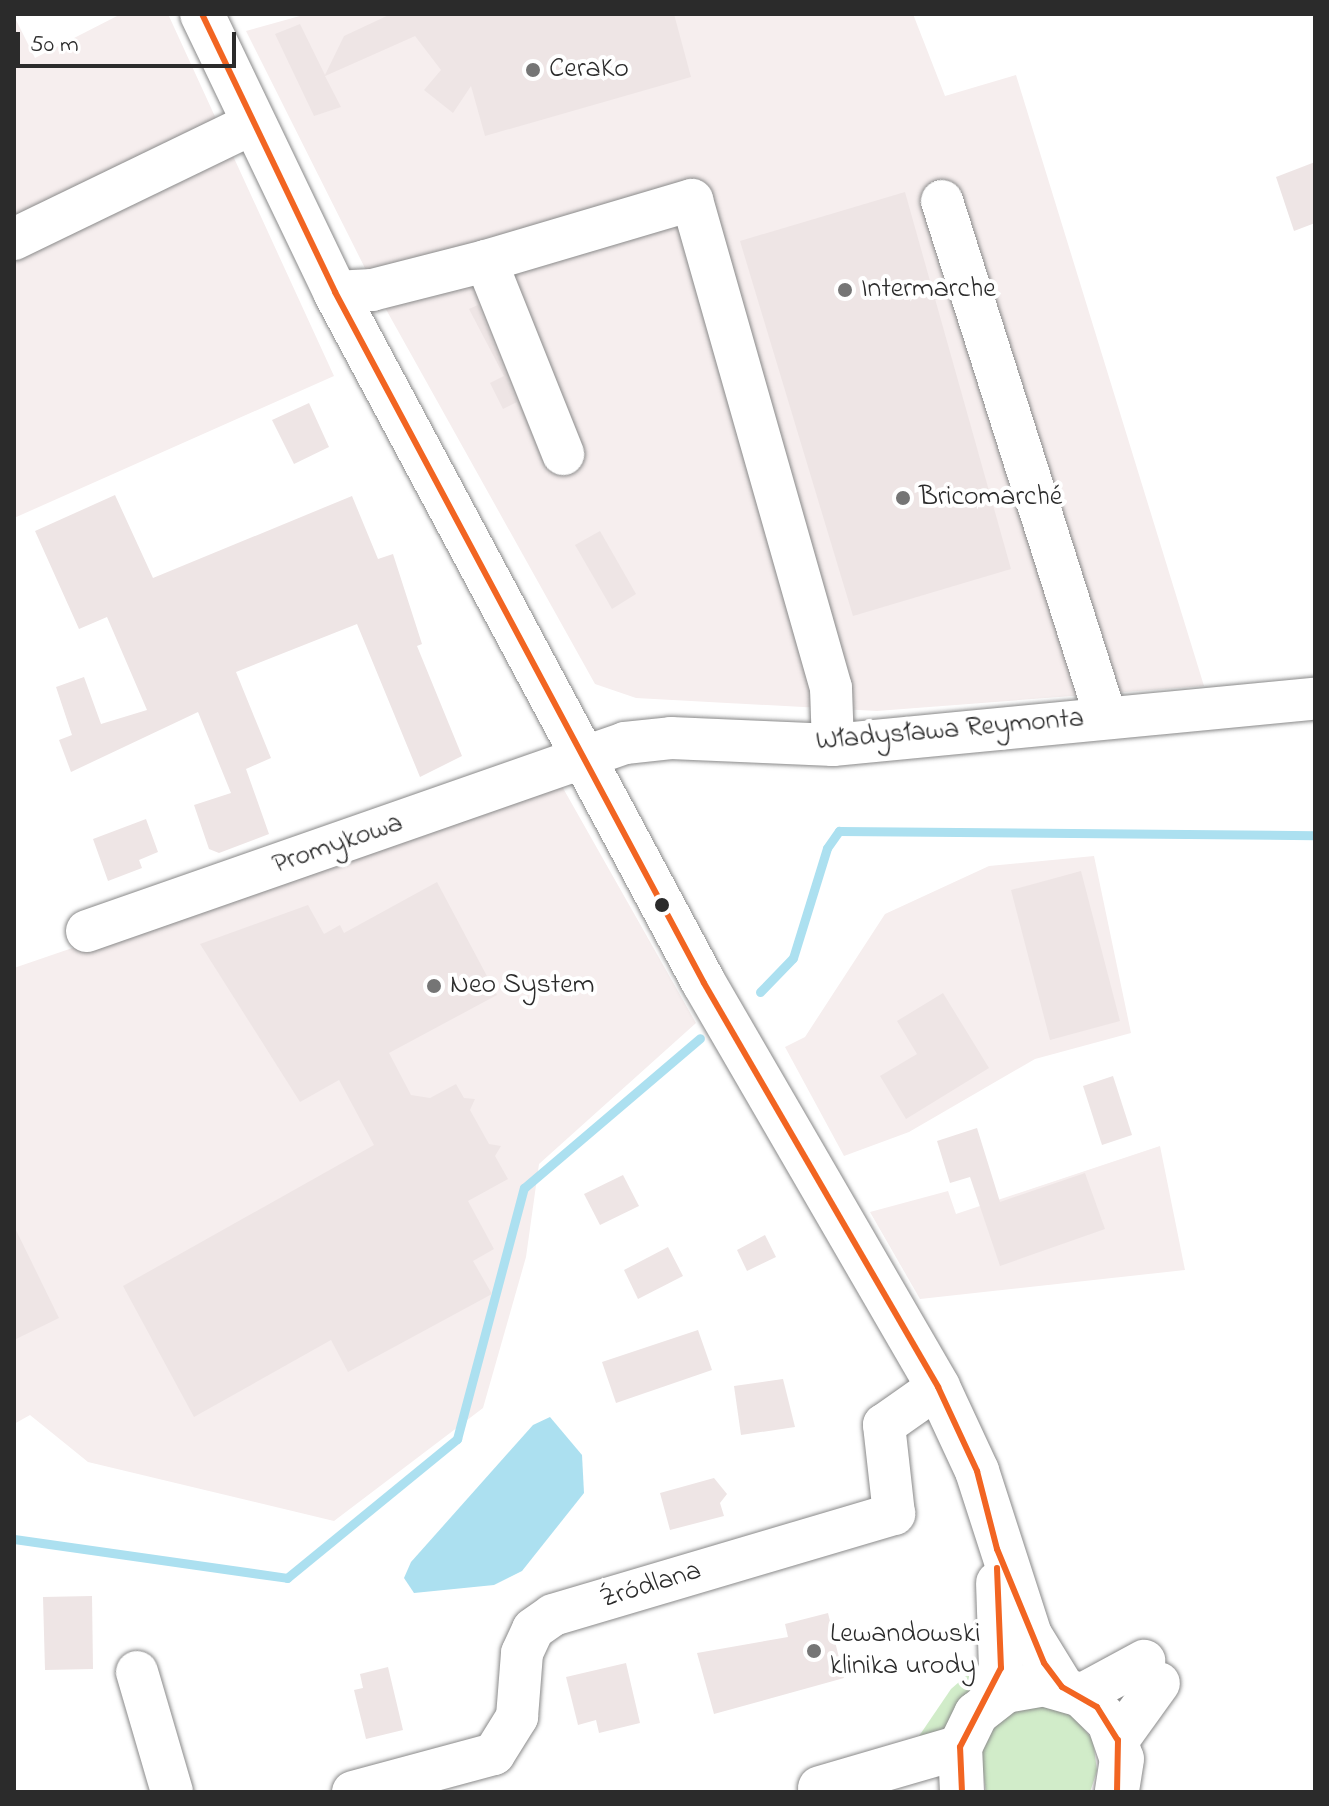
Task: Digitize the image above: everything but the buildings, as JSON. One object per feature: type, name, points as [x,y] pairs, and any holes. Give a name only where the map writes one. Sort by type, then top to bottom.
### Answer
[{"type":"main road","points":[[202,14],[335,292],[839,1226],[938,1387],[977,1471],[997,1549],[1030,1635],[1072,1691],[1125,1773]]},
{"type":"main road","points":[[962,1792],[960,1747],[990,1701],[1001,1668],[997,1549]]},
{"type":"main road","points":[[990,1701],[1024,1685],[1072,1691]]},
{"type":"main road","points":[[806,1790],[960,1747]]},
{"type":"main road","points":[[806,1790],[932,1792]]},
{"type":"street","points":[[14,239],[254,123]]},
{"type":"street","points":[[335,292],[372,290],[486,261],[692,200],[831,688],[833,745]]},
{"type":"street","points":[[942,201],[1106,718]]},
{"type":"street","points":[[486,261],[518,333],[503,363],[526,413],[563,454]]},
{"type":"street","name":"Władysława Reymonta","points":[[588,758],[671,738],[833,745],[1315,699]]},
{"type":"street","name":"Promykowa","points":[[87,931],[588,758]]},
{"type":"street","name":"Źródlana","points":[[353,1792],[494,1754],[517,1717],[522,1653],[533,1629],[553,1615],[894,1514],[884,1425],[938,1387]]},
{"type":"street","points":[[137,1672],[172,1792]]},
{"type":"street","points":[[1072,1691],[1151,1672],[1125,1773]]},
{"type":"shaded area","points":[[121,14],[168,14],[334,376],[14,518],[14,16],[35,58]]},
{"type":"shaded area","points":[[307,14],[913,14],[945,96],[1016,75],[1204,686],[877,711],[636,698],[595,684],[383,304],[246,31]]},
{"type":"shaded area","points":[[559,781],[696,1023],[539,1164],[526,1257],[483,1408],[334,1521],[88,1462],[30,1415],[14,1424],[14,968]]},
{"type":"shaded area","points":[[1094,856],[1131,1033],[1035,1059],[909,1132],[844,1156],[785,1047],[805,1037],[885,914],[989,866]]},
{"type":"shaded area","points":[[1160,1146],[1185,1270],[920,1299],[870,1212],[948,1191],[956,1214]]},
{"type":"green space","points":[[983,1661],[990,1662],[944,1733],[917,1739],[951,1689]]},
{"type":"green space","points":[[1043,1705],[1073,1716],[1093,1740],[1097,1771],[1090,1792],[986,1792],[980,1751],[989,1732],[1012,1711]]},
{"type":"water","points":[[550,1417],[582,1455],[584,1493],[522,1571],[494,1585],[414,1593],[404,1578],[411,1562],[533,1425]]},
{"type":"waterway","points":[[760,992],[793,958],[827,848],[839,831],[1315,835]]},
{"type":"waterway","points":[[14,1539],[287,1578],[457,1439],[524,1188],[700,1038]]},
{"type":"transit line","points":[[202,14],[335,292],[704,983],[938,1387],[977,1471],[997,1549],[1044,1663],[1062,1687],[1097,1707],[1118,1740],[1117,1792]]},
{"type":"transit line","points":[[962,1792],[960,1747],[1001,1668],[997,1568]]},
{"type":"place","name":"CeraKo","points":[[533,70]]},
{"type":"place","name":"Intermarche","points":[[845,290]]},
{"type":"place","name":"Bricomarché","points":[[903,498]]},
{"type":"place","name":"Neo System","points":[[434,986]]},
{"type":"place","name":"Lewandowski klinika urody","points":[[814,1651]]}]
